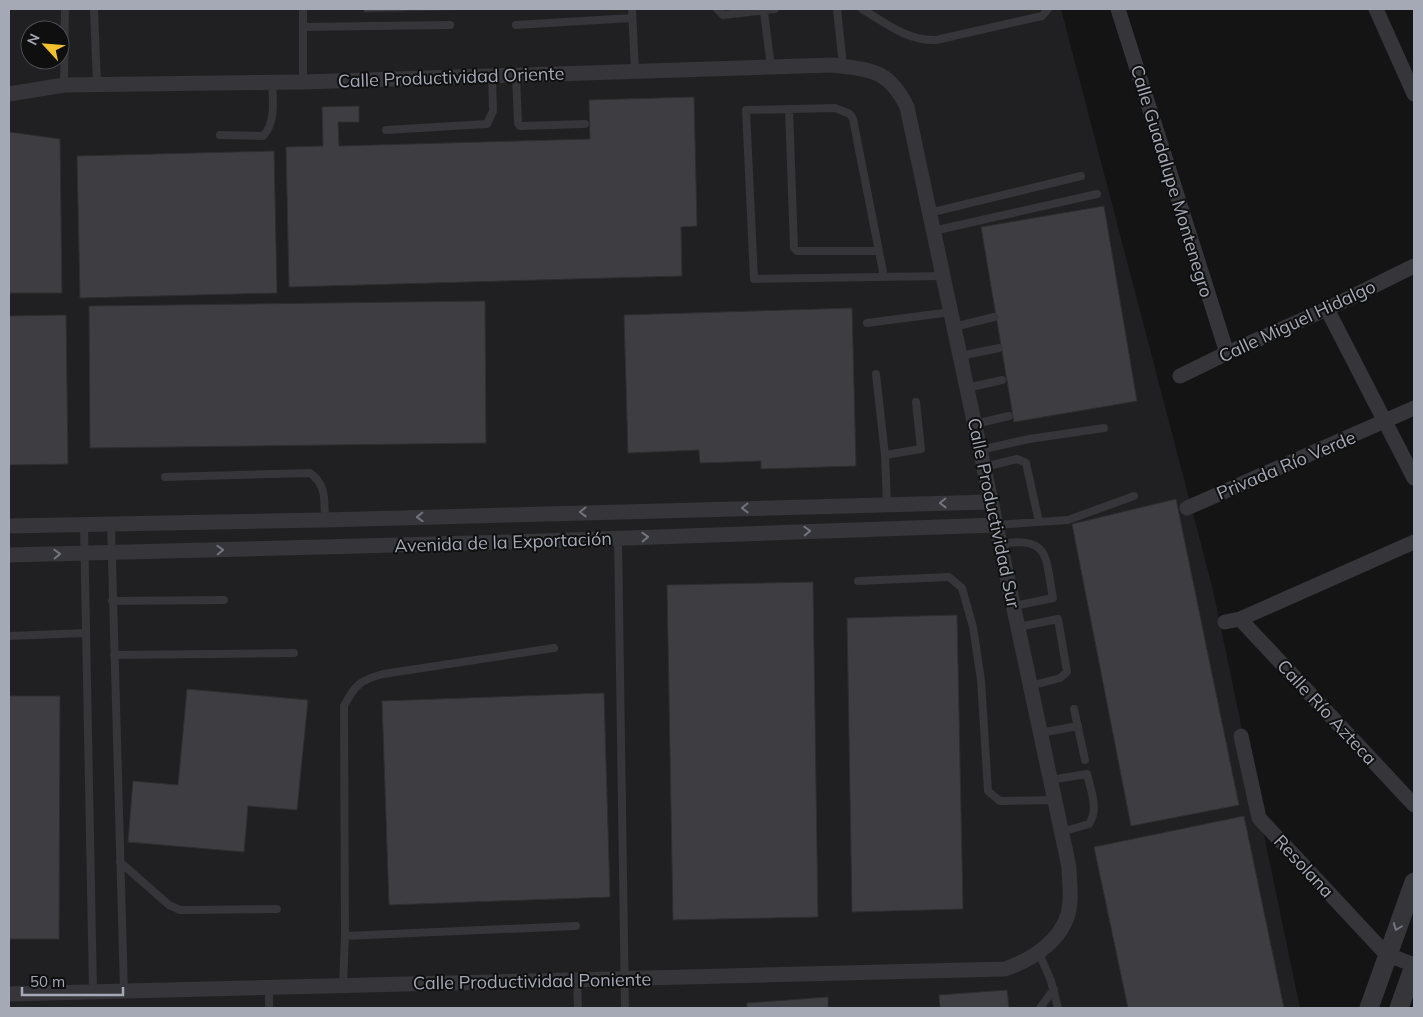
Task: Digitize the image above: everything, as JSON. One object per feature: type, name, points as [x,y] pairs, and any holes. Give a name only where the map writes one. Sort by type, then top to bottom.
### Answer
[{"type":"street","name":"Calle Guadalupe Montenegro","points":[[1118,9],[1226,353]]},
{"type":"street","points":[[1376,9],[1414,94]]},
{"type":"street","name":"Calle Productividad Oriente","points":[[9,94],[64,85],[303,82],[843,66],[867,68],[890,82]]},
{"type":"street","name":"Calle Productividad Sur","points":[[890,82],[900,92],[907,107],[1069,867],[1070,904],[1062,927],[1044,949]]},
{"type":"street","name":"Calle Miguel Hidalgo","points":[[1180,376],[1226,353],[1327,309],[1414,266]]},
{"type":"street","points":[[1327,309],[1414,478]]},
{"type":"street","name":"Privada Río Verde","points":[[1186,508],[1414,408]]},
{"type":"street","name":"Avenida de la Exportación","points":[[9,526],[325,520],[991,502]]},
{"type":"street","points":[[512,514],[514,542]]},
{"type":"street","name":"Avenida de la Exportación","points":[[9,555],[514,542],[996,524]]},
{"type":"street","name":"Calle Río Azteca","points":[[1414,542],[1232,620],[1414,805]]},
{"type":"street","name":"Resolana","points":[[1241,736],[1259,818],[1386,954],[1414,966]]},
{"type":"street","points":[[1369,1008],[1386,954],[1414,882]]},
{"type":"street","name":"Calle Productividad Poniente","points":[[9,994],[1005,969],[1024,963],[1044,949]]},
{"type":"street","points":[[1399,1008],[1414,966]]},
{"type":"lane","points":[[64,85],[65,9]]},
{"type":"lane","points":[[94,9],[97,85]]},
{"type":"lane","points":[[303,9],[303,82]]},
{"type":"lane","points":[[632,9],[636,71]]},
{"type":"lane","points":[[717,9],[723,15],[764,12],[774,9]]},
{"type":"lane","points":[[837,9],[843,66]]},
{"type":"lane","points":[[862,9],[910,38],[920,41],[936,40],[1042,16],[1048,9]]},
{"type":"lane","points":[[764,12],[771,67]]},
{"type":"lane","points":[[516,24],[632,18]]},
{"type":"lane","points":[[303,27],[450,25]]},
{"type":"lane","points":[[516,75],[518,123],[520,126],[585,124]]},
{"type":"lane","points":[[386,130],[487,124],[493,111],[492,76]]},
{"type":"lane","points":[[220,135],[263,136],[268,131],[272,113],[272,82]]},
{"type":"lane","points":[[884,277],[853,119],[850,114],[835,108],[746,110],[754,279],[884,277],[943,276]]},
{"type":"lane","points":[[789,109],[794,248],[797,251],[879,251]]},
{"type":"lane","points":[[929,213],[1081,176]]},
{"type":"lane","points":[[933,231],[1097,194]]},
{"type":"lane","points":[[867,323],[951,312]]},
{"type":"lane","points":[[954,327],[994,317]]},
{"type":"lane","points":[[960,356],[999,348]]},
{"type":"lane","points":[[876,374],[885,455],[887,505]]},
{"type":"lane","points":[[967,388],[1002,380]]},
{"type":"lane","points":[[885,455],[921,449],[916,402]]},
{"type":"lane","points":[[975,424],[1009,416]]},
{"type":"lane","points":[[980,450],[1029,439],[1104,428]]},
{"type":"lane","points":[[984,467],[1017,459],[1026,463],[1039,522]]},
{"type":"lane","points":[[165,476],[310,474],[319,479],[324,489],[325,520]]},
{"type":"lane","points":[[996,524],[1068,520],[1134,496]]},
{"type":"lane","points":[[111,524],[110,552],[124,991]]},
{"type":"lane","points":[[84,525],[93,992]]},
{"type":"lane","points":[[618,538],[625,1008]]},
{"type":"lane","points":[[1000,544],[1021,540],[1033,542],[1039,546],[1045,555],[1053,598],[1014,606]]},
{"type":"lane","points":[[858,581],[949,577],[957,581],[962,588],[973,627],[981,680],[988,792],[1000,801],[1054,800]]},
{"type":"lane","points":[[112,601],[224,600]]},
{"type":"lane","points":[[1018,628],[1058,620],[1067,672],[1060,678],[1030,686]]},
{"type":"lane","points":[[9,637],[86,633]]},
{"type":"lane","points":[[343,985],[345,936],[344,706],[353,688],[366,679],[383,674],[554,648]]},
{"type":"lane","points":[[114,655],[294,653]]},
{"type":"lane","points":[[1074,709],[1085,760]]},
{"type":"lane","points":[[1040,734],[1078,726]]},
{"type":"lane","points":[[1050,780],[1087,774],[1094,805],[1094,817],[1089,824],[1061,832]]},
{"type":"lane","points":[[120,862],[169,905],[180,910],[278,909]]},
{"type":"lane","points":[[345,936],[576,926]]},
{"type":"lane","points":[[1044,949],[1058,1008]]},
{"type":"lane","points":[[577,980],[578,1008]]},
{"type":"lane","points":[[269,987],[269,1008]]},
{"type":"lane","points":[[1040,1008],[1054,989]]},
{"type":"shaded area","points":[[9,9],[1061,9],[1213,590],[1300,1008],[9,1008]]},
{"type":"building","points":[[364,9],[483,9],[364,12]]},
{"type":"building","points":[[694,97],[697,226],[681,227],[682,276],[289,287],[286,147],[323,146],[322,107],[359,106],[359,122],[338,122],[339,146],[590,139],[589,100]]},
{"type":"building","points":[[9,132],[60,139],[62,293],[9,293]]},
{"type":"building","points":[[274,151],[277,293],[80,298],[77,156]]},
{"type":"building","points":[[1104,206],[1137,401],[1014,422],[981,227]]},
{"type":"building","points":[[485,301],[486,443],[90,448],[89,306]]},
{"type":"building","points":[[852,308],[856,466],[761,469],[761,461],[700,463],[699,450],[628,453],[624,315]]},
{"type":"building","points":[[66,315],[68,464],[9,465],[9,316]]},
{"type":"building","points":[[1176,499],[1239,805],[1131,826],[1072,524]]},
{"type":"building","points":[[813,582],[818,917],[673,920],[667,585]]},
{"type":"building","points":[[957,615],[963,909],[852,912],[847,618]]},
{"type":"building","points":[[187,689],[308,700],[297,810],[248,806],[244,852],[128,842],[133,781],[178,785]]},
{"type":"building","points":[[604,693],[610,897],[389,905],[382,701]]},
{"type":"building","points":[[9,696],[60,696],[59,939],[9,939]]},
{"type":"building","points":[[1244,816],[1284,1008],[1128,1008],[1094,847]]},
{"type":"building","points":[[1007,990],[1009,1008],[940,1008],[939,995]]},
{"type":"building","points":[[828,997],[828,1008],[747,1008],[747,1003]]}]
